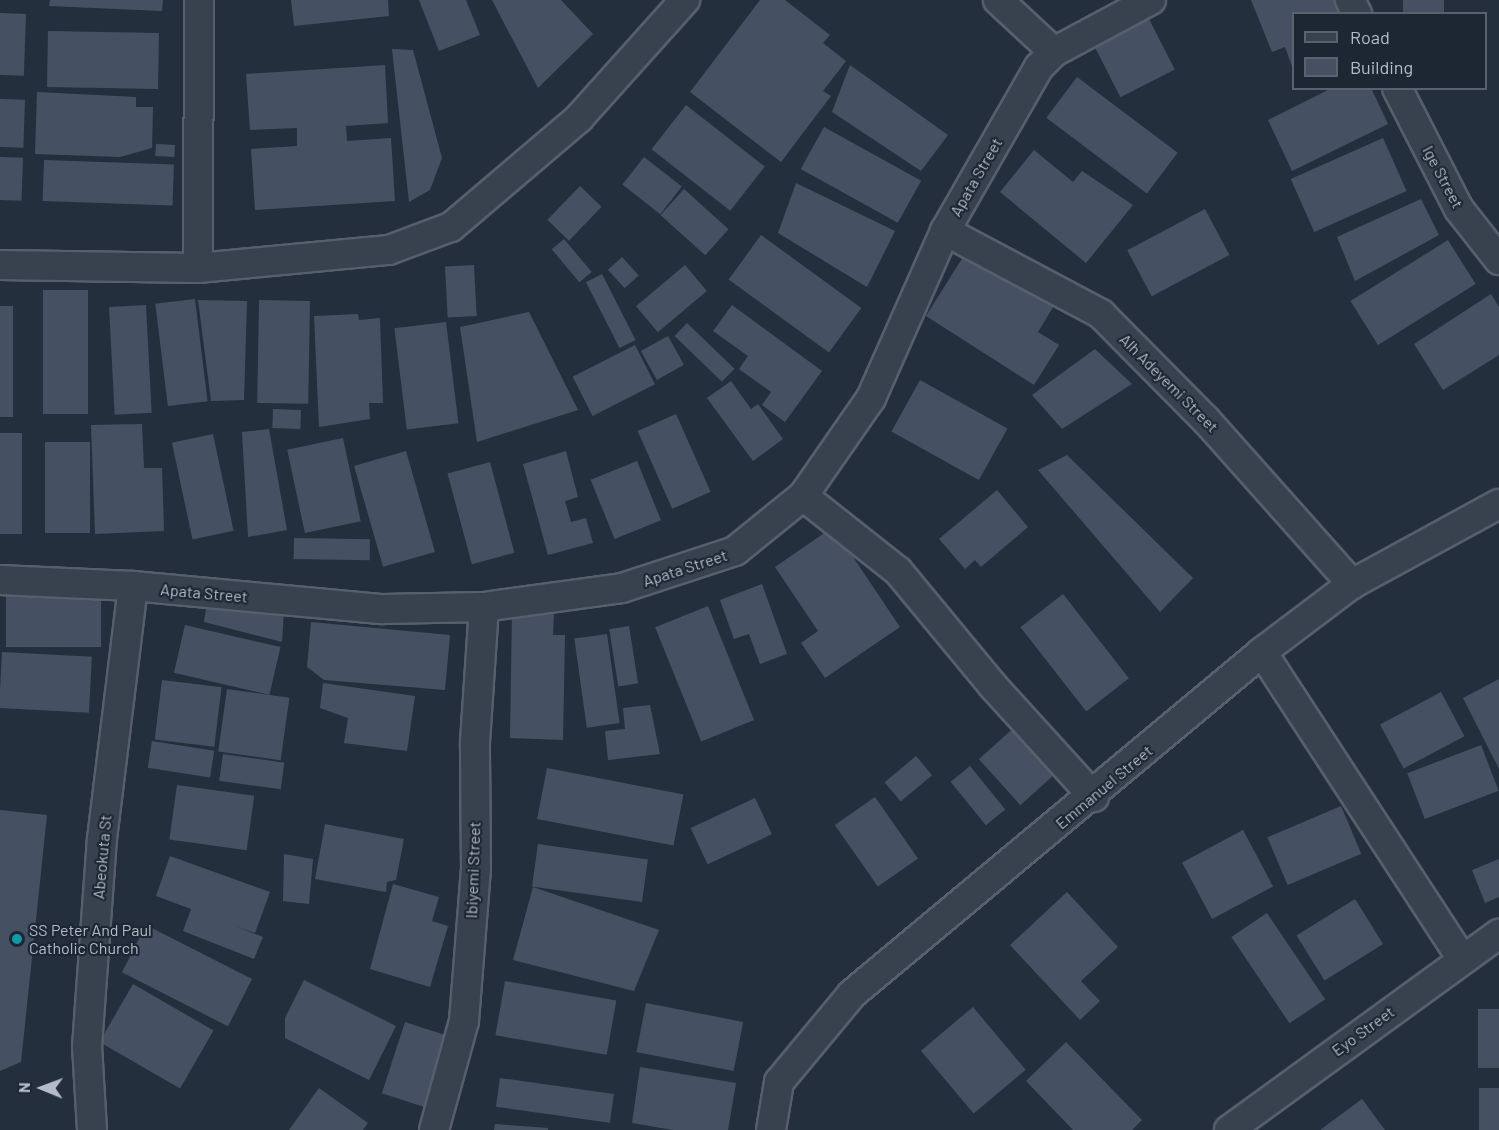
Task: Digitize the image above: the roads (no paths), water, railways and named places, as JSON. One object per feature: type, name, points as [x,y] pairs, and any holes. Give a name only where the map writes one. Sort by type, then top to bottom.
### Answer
[{"type":"street","points":[[198,268],[200,0]]},
{"type":"street","points":[[0,265],[198,268],[389,250],[452,227],[579,118],[685,0]]},
{"type":"street","points":[[998,0],[1054,52]]},
{"type":"street","name":"Apata Street","points":[[0,580],[134,586],[383,609],[484,607],[622,588],[735,551],[803,495],[871,398],[945,231],[1039,67],[1054,52],[1151,0]]},
{"type":"street","name":"Ige Street","points":[[1398,90],[1459,209],[1499,260]]},
{"type":"street","name":"Alh Adeyemi Street","points":[[945,231],[1101,314],[1206,420],[1352,584]]},
{"type":"street","points":[[803,495],[898,571],[993,686],[1094,797]]},
{"type":"street","name":"Emmanuel Street","points":[[771,1130],[778,1082],[852,994],[1094,797],[1262,652],[1352,584],[1499,504]]},
{"type":"street","name":"Abeokuta St","points":[[92,1130],[87,1047],[102,839],[134,586]]},
{"type":"street","name":"Ibiyemi Street","points":[[435,1130],[464,1021],[476,869],[475,742],[484,607]]},
{"type":"street","points":[[1262,652],[1462,959]]},
{"type":"street","name":"Eyo Street","points":[[1229,1130],[1499,934]]},
{"type":"place","name":"SS Peter And Paul Catholic Church","points":[[17,939]]}]
